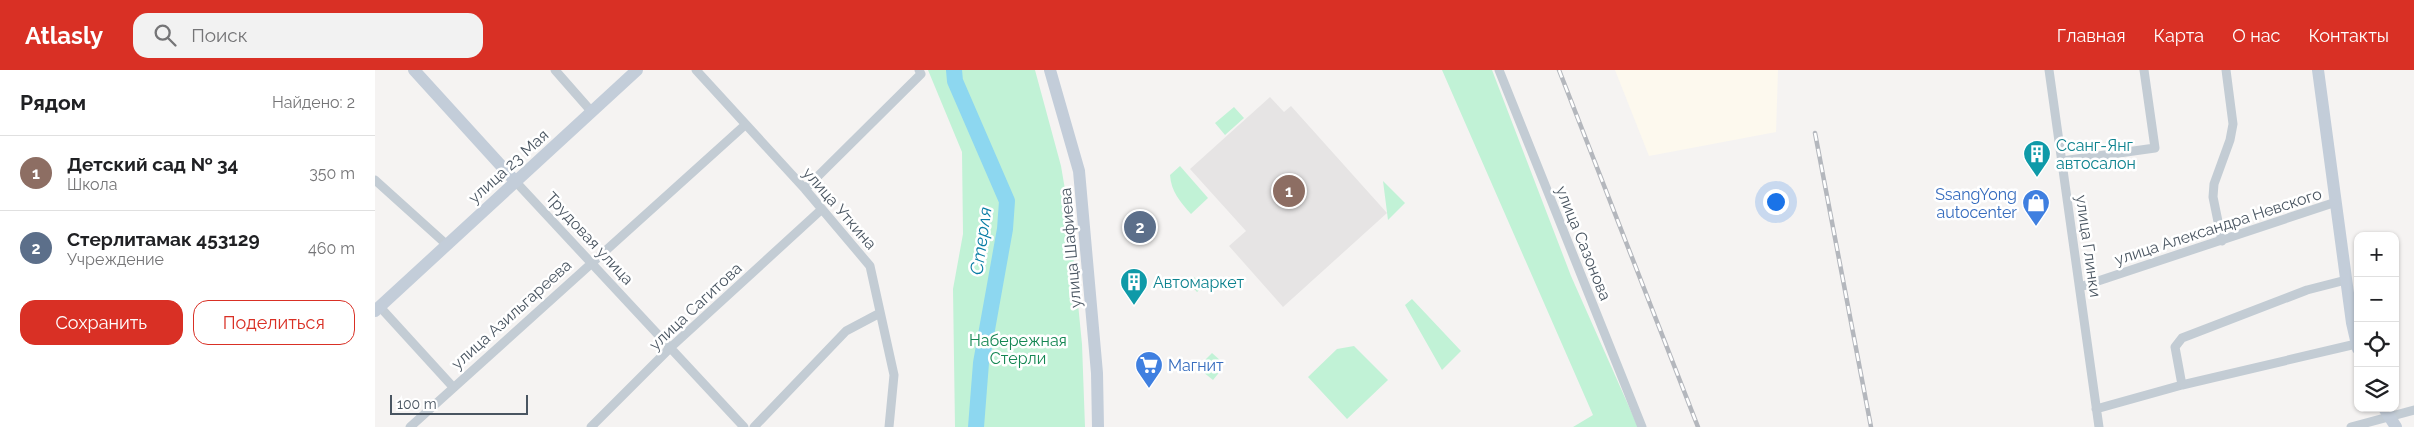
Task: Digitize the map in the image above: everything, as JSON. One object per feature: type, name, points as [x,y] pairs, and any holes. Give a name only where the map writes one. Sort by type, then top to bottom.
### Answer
[{"type":"main road","name":"Трудовая улица","points":[[414,70],[515,181]]},
{"type":"main road","name":"улица 23 Мая","points":[[378,309],[446,244],[637,70]]},
{"type":"main road","name":"улица Шафиева","points":[[1050,70],[1079,171],[1091,294],[1098,427]]},
{"type":"main road","points":[[2318,70],[2354,326]]},
{"type":"street","points":[[555,70],[591,111]]},
{"type":"street","name":"улица Уткина","points":[[696,70],[805,189],[870,266],[893,375],[889,427]]},
{"type":"street","name":"улица Сазонова","points":[[1499,70],[1642,427]]},
{"type":"street","name":"улица Глинки","points":[[2049,70],[2099,427]]},
{"type":"street","points":[[2062,161],[2155,148],[2144,70]]},
{"type":"street","points":[[2222,241],[2213,197],[2214,184],[2230,140],[2233,124],[2226,70]]},
{"type":"street","points":[[805,189],[920,72]]},
{"type":"street","name":"улица Азильгареева","points":[[410,427],[745,125]]},
{"type":"street","points":[[375,180],[446,244]]},
{"type":"street","name":"Трудовая улица","points":[[515,181],[744,427]]},
{"type":"street","name":"улица Александра Невского","points":[[2079,287],[2336,202]]},
{"type":"street","name":"улица Сагитова","points":[[591,427],[670,348],[822,209]]},
{"type":"street","points":[[2182,385],[2175,347],[2182,338],[2307,290],[2347,280]]},
{"type":"street","points":[[378,309],[453,387]]},
{"type":"street","points":[[755,427],[846,331],[880,313]]},
{"type":"street","points":[[2096,409],[2182,385],[2354,347]]},
{"type":"street","points":[[2351,427],[2414,410]]},
{"type":"shaded area","points":[[1615,70],[1778,70],[1776,132],[1649,156]]},
{"type":"shaded area","points":[[1270,97],[1284,112],[1291,106],[1387,213],[1283,307],[1229,246],[1246,231],[1190,169]]},
{"type":"green space","name":"Набережная Стерли","points":[[928,70],[1035,70],[1061,166],[1069,213],[1082,344],[1085,427],[955,427],[953,289],[963,234],[962,152]]},
{"type":"green space","points":[[1442,70],[1492,70],[1571,276],[1638,427],[1573,427],[1593,415]]},
{"type":"green space","points":[[1234,107],[1244,118],[1225,135],[1215,123]]},
{"type":"green space","points":[[1180,166],[1208,198],[1191,214],[1183,205],[1172,186],[1170,175]]},
{"type":"green space","points":[[1383,181],[1405,203],[1388,220]]},
{"type":"green space","points":[[1194,277],[1203,287],[1197,292],[1188,282]]},
{"type":"green space","points":[[1412,299],[1461,351],[1442,370],[1405,305]]},
{"type":"green space","points":[[1354,346],[1388,380],[1347,419],[1308,377],[1337,349]]},
{"type":"green space","points":[[1212,353],[1221,361],[1222,369],[1213,380],[1203,372],[1201,364]]},
{"type":"waterway","name":"Стерля","points":[[954,70],[955,81],[1007,201],[1005,229],[981,363],[976,427]]},
{"type":"railway","points":[[1559,70],[1698,427]]},
{"type":"railway","points":[[1815,133],[1871,427]]},
{"type":"place","name":"Ссанг-Янг автосалон","points":[[2037,178]]},
{"type":"place","name":"Детский сад № 34","points":[[1289,191]]},
{"type":"place","name":"Стерлитамак 453129","points":[[1140,227]]},
{"type":"place","name":"SsangYong autocenter","points":[[2036,227]]},
{"type":"place","name":"Автомаркет","points":[[1134,306]]},
{"type":"place","name":"Магнит","points":[[1149,389]]}]
